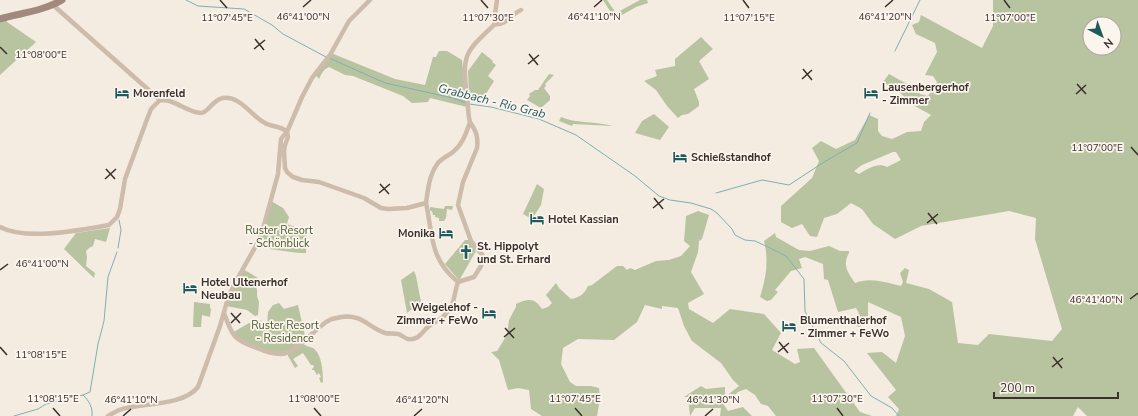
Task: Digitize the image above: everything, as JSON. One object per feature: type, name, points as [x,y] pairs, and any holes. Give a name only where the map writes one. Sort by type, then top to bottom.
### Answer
[{"type":"main road","points":[[0,19],[30,12],[62,0]]},
{"type":"street","points":[[108,416],[120,410],[180,398],[195,390],[199,384],[228,298],[258,242],[278,174],[281,139],[287,132],[312,78],[330,55],[349,21],[370,0]]},
{"type":"street","points":[[495,24],[494,21],[497,0]]},
{"type":"street","points":[[53,4],[160,100],[171,102],[202,113],[205,112],[214,102],[224,98],[230,98],[248,108],[264,123],[284,129],[287,132],[288,137],[284,151],[285,168],[288,174],[292,177],[318,182],[364,198],[381,208],[407,208],[426,203]]},
{"type":"street","points":[[458,282],[476,276],[481,266],[483,256],[471,241],[458,205],[462,185],[477,144],[476,134],[470,122],[468,107],[464,70],[467,57],[475,43],[495,24],[499,25],[521,10]]},
{"type":"street","points":[[0,227],[13,232],[50,233],[70,232],[109,225],[113,222],[120,209],[125,179],[146,122],[152,110],[160,100]]},
{"type":"street","points":[[458,282],[449,273],[437,256],[429,229],[429,215],[426,203],[428,186],[433,171],[438,162],[453,152],[460,144],[470,122]]},
{"type":"street","points":[[224,313],[231,331],[238,340],[250,346],[280,354],[286,353],[297,347],[328,321],[343,317],[360,318],[370,326],[386,333],[398,334],[412,339],[421,335],[429,326],[448,311],[453,303],[458,282]]},
{"type":"green space","points":[[603,0],[607,0],[616,13],[640,0],[647,0],[648,3],[636,7],[615,19]]},
{"type":"green space","points":[[993,0],[1138,0],[1138,416],[1087,416],[1078,407],[1073,416],[896,416],[899,409],[888,397],[896,390],[867,353],[882,352],[896,363],[905,336],[901,317],[868,302],[868,322],[859,327],[853,324],[859,313],[856,308],[838,312],[828,280],[824,279],[823,264],[805,257],[799,259],[802,268],[791,271],[775,290],[778,292],[771,300],[767,301],[760,297],[766,269],[766,248],[764,241],[775,233],[776,237],[799,250],[810,251],[829,246],[840,251],[849,251],[846,265],[848,272],[855,283],[872,280],[901,286],[903,282],[900,273],[905,268],[909,270],[906,283],[929,289],[952,302],[958,343],[978,345],[989,334],[1052,341],[1062,329],[1035,239],[1036,218],[1009,211],[921,226],[895,239],[873,224],[862,209],[851,203],[837,214],[824,218],[817,237],[810,236],[802,224],[792,228],[781,222],[781,206],[812,178],[819,161],[812,148],[821,141],[836,149],[855,140],[869,115],[878,119],[878,131],[882,136],[892,139],[907,132],[921,131],[924,122],[931,115],[913,105],[899,92],[883,82],[889,74],[916,89],[920,94],[928,96],[937,82],[933,76],[925,75],[937,52],[935,43],[916,34],[912,25],[919,22],[921,15],[982,48],[993,26]],"holes":[[[896,152],[901,160],[887,167],[880,165],[865,170],[859,174],[854,171],[862,165]]]},
{"type":"green space","points":[[6,19],[7,22],[36,42],[0,75],[0,20]]},
{"type":"green space","points":[[701,37],[713,49],[699,61],[709,79],[694,89],[699,106],[688,114],[682,115],[678,118],[667,106],[656,90],[644,81],[657,76],[655,70],[675,66],[675,59]]},
{"type":"green space","points":[[439,51],[447,51],[462,60],[467,107],[430,98],[428,102],[412,103],[403,96],[353,76],[345,75],[329,67],[323,72],[319,79],[315,74],[331,53],[395,79],[425,85],[433,57],[436,57]]},
{"type":"green space","points":[[482,52],[496,65],[488,76],[494,81],[484,97],[469,94],[468,71]]},
{"type":"green space","points":[[549,74],[554,75],[545,84],[546,86],[544,88],[550,96],[550,100],[541,108],[527,100],[530,96],[529,94],[535,90],[538,90]]},
{"type":"green space","points":[[654,114],[669,127],[660,140],[635,133],[642,121]]},
{"type":"green space","points":[[561,117],[574,121],[600,123],[613,126],[573,124],[572,126],[559,121]]},
{"type":"green space","points":[[537,184],[544,189],[541,205],[532,219],[523,214]]},
{"type":"green space","name":"Ruster Resort - Schönblick","points":[[271,201],[283,208],[289,217],[287,224],[307,231],[306,253],[269,249],[263,239],[260,238]]},
{"type":"green space","points":[[445,206],[453,206],[452,210],[447,209],[446,218],[444,221],[439,221],[439,218],[435,217],[432,211],[430,211],[430,207],[444,209]]},
{"type":"green space","points":[[698,211],[709,215],[702,239],[699,241],[698,252],[691,272],[704,294],[688,303],[689,309],[713,323],[730,309],[764,314],[781,333],[772,350],[795,364],[800,362],[797,349],[814,348],[860,412],[872,416],[776,416],[768,406],[761,404],[755,395],[746,389],[738,392],[724,405],[728,411],[743,407],[752,416],[720,416],[721,408],[695,408],[690,416],[688,397],[684,397],[701,386],[706,389],[725,387],[725,397],[739,386],[721,363],[692,341],[684,326],[678,308],[662,306],[662,309],[645,305],[637,322],[614,340],[578,339],[563,348],[561,364],[570,382],[576,386],[591,386],[599,388],[600,399],[597,416],[542,416],[531,409],[529,390],[518,388],[508,390],[499,360],[491,352],[497,351],[507,335],[509,320],[516,307],[516,304],[530,300],[536,302],[542,309],[548,307],[552,303],[546,295],[556,283],[559,288],[571,299],[582,295],[588,286],[592,285],[617,266],[623,266],[627,270],[630,268],[635,270],[656,261],[669,260],[681,256],[690,246],[684,241],[686,216]]},
{"type":"green space","points":[[110,228],[106,242],[95,239],[93,246],[86,251],[86,266],[95,273],[94,278],[64,249],[76,233]]},
{"type":"green space","points":[[465,240],[469,240],[476,251],[460,279],[458,279],[445,264]]},
{"type":"green space","points":[[243,269],[258,278],[255,286],[257,289],[259,302],[258,315],[255,316],[247,310],[226,306]]},
{"type":"green space","points":[[414,271],[421,302],[407,313],[401,280]]},
{"type":"green space","points":[[194,302],[210,304],[210,317],[202,315],[201,327],[193,327]]},
{"type":"green space","name":"Ruster Resort - Residence","points":[[279,303],[284,309],[298,305],[306,340],[283,354],[250,346],[232,333],[249,323],[259,326],[260,320],[267,325],[268,312],[273,305]]},
{"type":"green space","points":[[303,344],[313,348],[318,354],[323,373],[323,382],[321,383],[319,373],[317,375],[314,370],[312,370],[314,367],[313,365],[311,365],[303,353],[293,359],[298,366],[295,368],[288,356],[288,354]]},
{"type":"waterway","name":"Grabbach - Rio Grab","points":[[186,0],[198,6],[244,9],[272,25],[283,34],[326,57]]},
{"type":"waterway","points":[[895,51],[920,0]]},
{"type":"waterway","name":"Grabbach - Rio Grab","points":[[329,58],[385,83],[453,98],[466,103]]},
{"type":"waterway","name":"Grabbach - Rio Grab","points":[[469,104],[491,107],[539,119],[576,135],[635,176],[659,196],[670,200],[691,203],[711,209],[717,213],[732,229],[735,235],[745,240],[755,241],[786,256],[804,279],[805,311],[821,343],[844,361],[871,396],[892,408],[899,416]]},
{"type":"waterway","points":[[716,193],[762,180],[789,185],[857,143],[870,113]]},
{"type":"waterway","points":[[118,248],[121,230],[119,220]]},
{"type":"waterway","points":[[83,395],[90,392],[98,344],[104,321],[108,277],[117,252]]},
{"type":"waterway","points":[[14,416],[38,409],[46,404],[83,395],[90,404],[92,416]]},
{"type":"place","name":"Morenfeld","points":[[122,93]]},
{"type":"place","name":"Lausenbergerhof - Zimmer","points":[[871,93]]},
{"type":"place","name":"Schießstandhof","points":[[680,157]]},
{"type":"place","name":"Hotel Kassian","points":[[537,219]]},
{"type":"place","name":"Monika","points":[[446,233]]},
{"type":"place","name":"St. Hippolyt und St. Erhard","points":[[466,252]]},
{"type":"place","name":"Hotel Ultenerhof Neubau","points":[[190,288]]},
{"type":"place","name":"Weigelehof - Zimmer + FeWo","points":[[489,313]]},
{"type":"place","name":"Blumenthalerhof - Zimmer + FeWo","points":[[789,326]]}]
